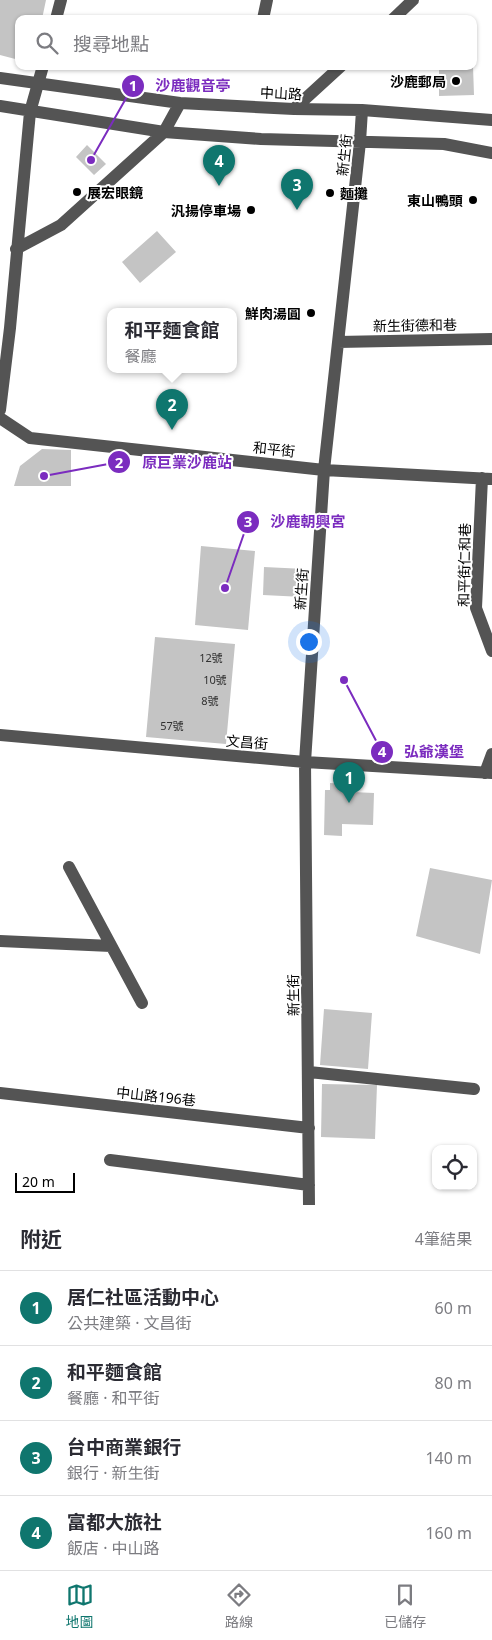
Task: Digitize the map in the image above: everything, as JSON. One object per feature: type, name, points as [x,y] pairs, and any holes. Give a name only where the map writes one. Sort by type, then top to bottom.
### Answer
[{"type":"street","points":[[57,15],[61,0]]},
{"type":"street","points":[[264,15],[267,0]]},
{"type":"street","points":[[397,15],[413,0]]},
{"type":"street","points":[[0,410],[5,331],[16,249],[30,112],[42,70]]},
{"type":"street","points":[[294,110],[337,70]]},
{"type":"street","name":"中山路","points":[[0,78],[180,102],[294,110],[362,110],[492,120]]},
{"type":"street","points":[[16,249],[61,225],[164,132],[180,102]]},
{"type":"street","points":[[0,106],[164,132],[261,139],[444,144],[492,153]]},
{"type":"street","name":"新生街","points":[[309,1205],[305,762],[324,470],[362,110]]},
{"type":"street","name":"新生街德和巷","points":[[338,342],[492,339]]},
{"type":"street","name":"和平街","points":[[0,418],[30,438],[324,470],[487,478]]},
{"type":"street","name":"和平街仁和巷","points":[[487,478],[476,608],[492,651]]},
{"type":"street","name":"文昌街","points":[[0,735],[305,762],[489,773]]},
{"type":"street","points":[[489,773],[492,754]]},
{"type":"street","points":[[69,867],[142,1003]]},
{"type":"street","points":[[0,941],[111,946]]},
{"type":"street","points":[[309,1072],[474,1089]]},
{"type":"street","name":"中山路196巷","points":[[0,1093],[309,1128]]},
{"type":"street","points":[[110,1160],[309,1185]]},
{"type":"building","points":[[0,0],[46,0],[43,15],[15,15],[15,59],[0,55]]},
{"type":"building","name":"沙鹿郵局","points":[[439,70],[473,70],[474,95],[439,96]]},
{"type":"building","points":[[87,145],[106,164],[94,175],[76,157]]},
{"type":"building","points":[[157,231],[176,252],[140,283],[122,262]]},
{"type":"building","points":[[42,449],[71,450],[71,486],[14,486],[20,466]]},
{"type":"building","points":[[201,546],[255,551],[248,630],[195,625]]},
{"type":"building","points":[[264,567],[305,569],[303,597],[263,595]]},
{"type":"building","points":[[155,637],[235,644],[226,744],[146,737]]},
{"type":"building","points":[[330,783],[344,784],[344,795],[352,796],[352,792],[374,793],[373,825],[342,824],[342,836],[324,835],[325,790],[330,790]]},
{"type":"building","points":[[430,868],[492,880],[480,954],[416,936]]},
{"type":"building","points":[[324,1009],[372,1013],[368,1069],[320,1065]]},
{"type":"building","points":[[322,1084],[377,1085],[375,1139],[321,1137]]},
{"type":"place","name":"沙鹿郵局","points":[[456,81]]},
{"type":"place","name":"沙鹿觀音亭","points":[[91,160]]},
{"type":"place","name":"富都大旅社","points":[[219,186]]},
{"type":"place","name":"展宏眼鏡","points":[[77,192]]},
{"type":"place","name":"麵攤","points":[[330,193]]},
{"type":"place","name":"東山鴨頭","points":[[473,200]]},
{"type":"place","name":"汎揚停車場","points":[[251,210]]},
{"type":"place","name":"台中商業銀行","points":[[297,210]]},
{"type":"place","name":"鮮肉湯圓","points":[[311,313]]},
{"type":"place","name":"和平麵食館","points":[[172,430]]},
{"type":"place","name":"原巨業沙鹿站","points":[[44,476]]},
{"type":"place","name":"沙鹿朝興宮","points":[[225,588]]},
{"type":"place","name":"弘爺漢堡","points":[[344,680]]},
{"type":"place","name":"居仁社區活動中心","points":[[349,803]]}]
